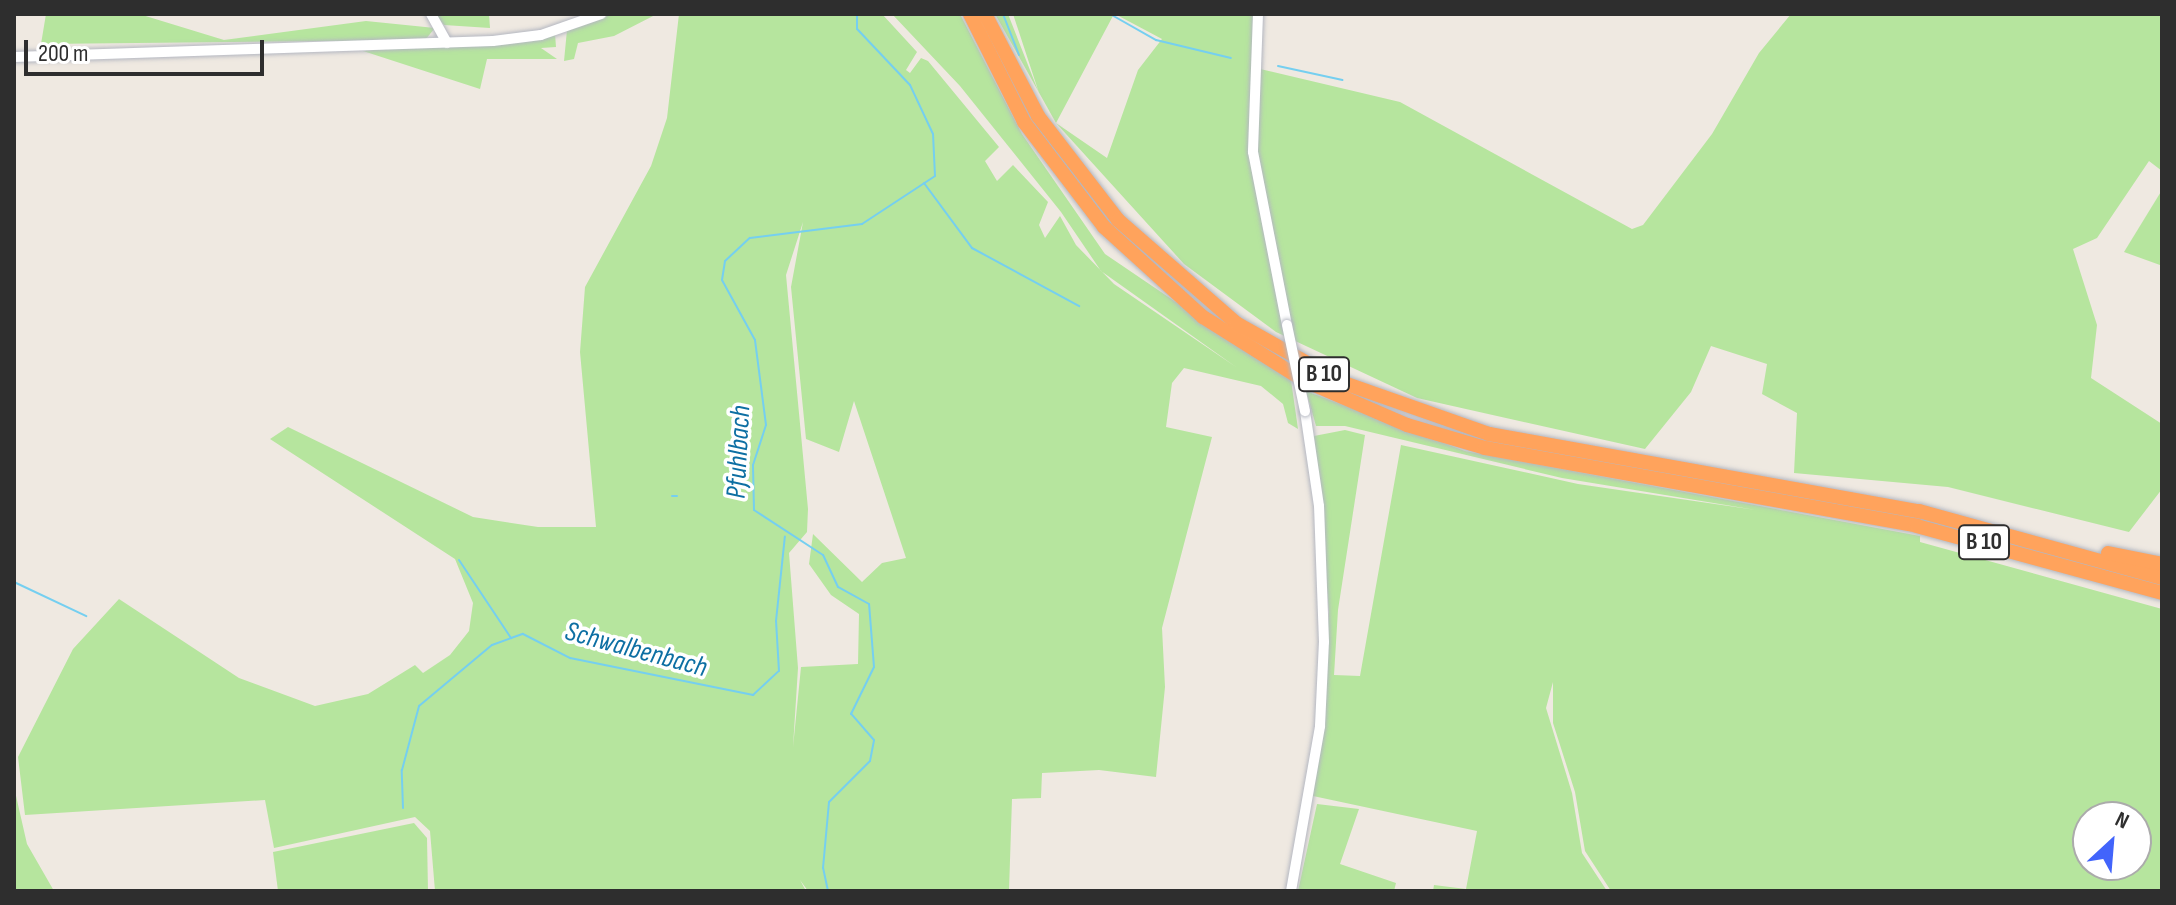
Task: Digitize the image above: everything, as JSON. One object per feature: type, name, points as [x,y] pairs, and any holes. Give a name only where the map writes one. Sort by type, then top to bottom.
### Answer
[{"type":"highway","name":"B 10","points":[[970,14],[1024,122],[1104,227],[1203,317],[1303,380],[1394,420],[1485,448],[1932,530],[2162,593]]},
{"type":"highway","name":"B 10","points":[[985,14],[1038,116],[1118,220],[1236,323],[1341,382],[1489,434],[1919,511],[2078,552],[2162,578]]},
{"type":"highway","name":"B 10","points":[[2078,552],[2162,564]]},
{"type":"street","points":[[431,14],[447,43]]},
{"type":"street","points":[[14,57],[447,43],[541,35],[601,14]]},
{"type":"street","points":[[1258,14],[1253,152],[1305,411],[1319,506],[1324,642],[1320,726],[1291,891]]},
{"type":"green space","points":[[46,14],[139,14],[224,40],[366,21],[435,28],[425,40],[41,44]]},
{"type":"green space","points":[[435,14],[489,14],[490,28],[444,25]]},
{"type":"green space","points":[[609,14],[657,14],[614,36],[578,43],[574,59],[564,61],[567,30]]},
{"type":"green space","points":[[679,14],[882,14],[917,52],[906,70],[910,73],[921,58],[928,61],[999,147],[985,161],[997,181],[1013,165],[1048,202],[1039,225],[1045,238],[1060,216],[1076,245],[1100,270],[1061,212],[960,86],[892,14],[960,14],[1022,134],[1105,254],[1291,380],[1298,429],[1288,423],[1283,404],[1261,386],[1184,368],[1172,383],[1166,427],[1212,437],[1162,628],[1165,687],[1156,777],[1099,770],[1042,773],[1041,798],[1012,799],[1009,891],[808,891],[800,880],[806,891],[435,891],[430,831],[415,817],[274,848],[265,800],[25,815],[18,757],[73,649],[119,599],[239,678],[315,706],[368,694],[415,665],[423,673],[450,655],[469,631],[473,603],[455,559],[270,439],[288,427],[473,517],[538,527],[596,527],[580,352],[585,287],[651,166],[667,118]],"holes":[[[803,222],[791,287],[806,439],[839,452],[854,401],[906,558],[882,563],[862,582],[813,534],[809,564],[831,595],[859,614],[858,664],[801,667],[793,747],[798,668],[789,553],[807,532],[808,509],[786,275]],[[1102,272],[1236,367],[1114,284]]]},
{"type":"green space","points":[[995,14],[1008,14],[1039,92]]},
{"type":"green space","points":[[1013,14],[1114,14],[1056,123],[1039,92]]},
{"type":"green space","points":[[1115,14],[1260,14],[1256,68],[1400,102],[1632,229],[1643,225],[1712,134],[1759,53],[1791,14],[2162,14],[2162,171],[2149,161],[2097,238],[2073,249],[2097,325],[2091,378],[2162,424],[2162,489],[2129,532],[1948,487],[1794,473],[1797,413],[1762,394],[1767,364],[1711,346],[1691,392],[1645,449],[1417,398],[1276,332],[1184,264],[1056,123],[1107,158],[1138,70],[1162,39]]},
{"type":"green space","points":[[555,34],[556,47],[541,48],[557,59],[487,59],[480,89],[363,51]]},
{"type":"green space","points":[[2162,190],[2162,260],[2160,265],[2124,252]]},
{"type":"green space","points":[[1306,391],[1465,451],[1920,536],[1920,542],[2162,609],[2162,891],[1611,891],[1585,851],[1575,792],[1553,723],[1553,682],[1546,708],[1572,793],[1582,853],[1607,891],[1433,891],[1434,885],[1466,889],[1477,831],[1313,796],[1329,612],[1314,436],[1345,430],[1365,435],[1338,610],[1334,675],[1360,676],[1401,445],[1578,484],[1756,510],[1562,478],[1345,426],[1316,426]]},
{"type":"green space","points":[[14,787],[27,844],[54,891],[14,891]]},
{"type":"green space","points":[[1317,804],[1359,809],[1340,864],[1396,883],[1394,891],[1298,891]]},
{"type":"green space","points":[[414,823],[427,838],[428,891],[278,891],[273,852]]},
{"type":"waterway","name":"Pfuhlbach","points":[[828,891],[823,868],[829,802],[870,761],[874,740],[851,714],[874,667],[869,604],[838,587],[823,555],[754,510],[753,465],[766,425],[755,340],[722,280],[725,261],[750,238],[862,224],[935,176],[933,134],[910,85],[857,29],[857,14]]},
{"type":"waterway","points":[[1003,14],[1019,55]]},
{"type":"waterway","points":[[1110,14],[1156,40],[1231,58]]},
{"type":"waterway","points":[[1278,66],[1343,80]]},
{"type":"waterway","points":[[924,183],[972,248],[1079,306]]},
{"type":"waterway","points":[[672,496],[677,496]]},
{"type":"waterway","name":"Schwalbenbach","points":[[403,808],[402,770],[419,706],[492,645],[523,634],[570,658],[753,695],[779,671],[776,621],[785,536]]},
{"type":"waterway","points":[[459,560],[511,638]]},
{"type":"waterway","points":[[14,582],[86,616]]}]
